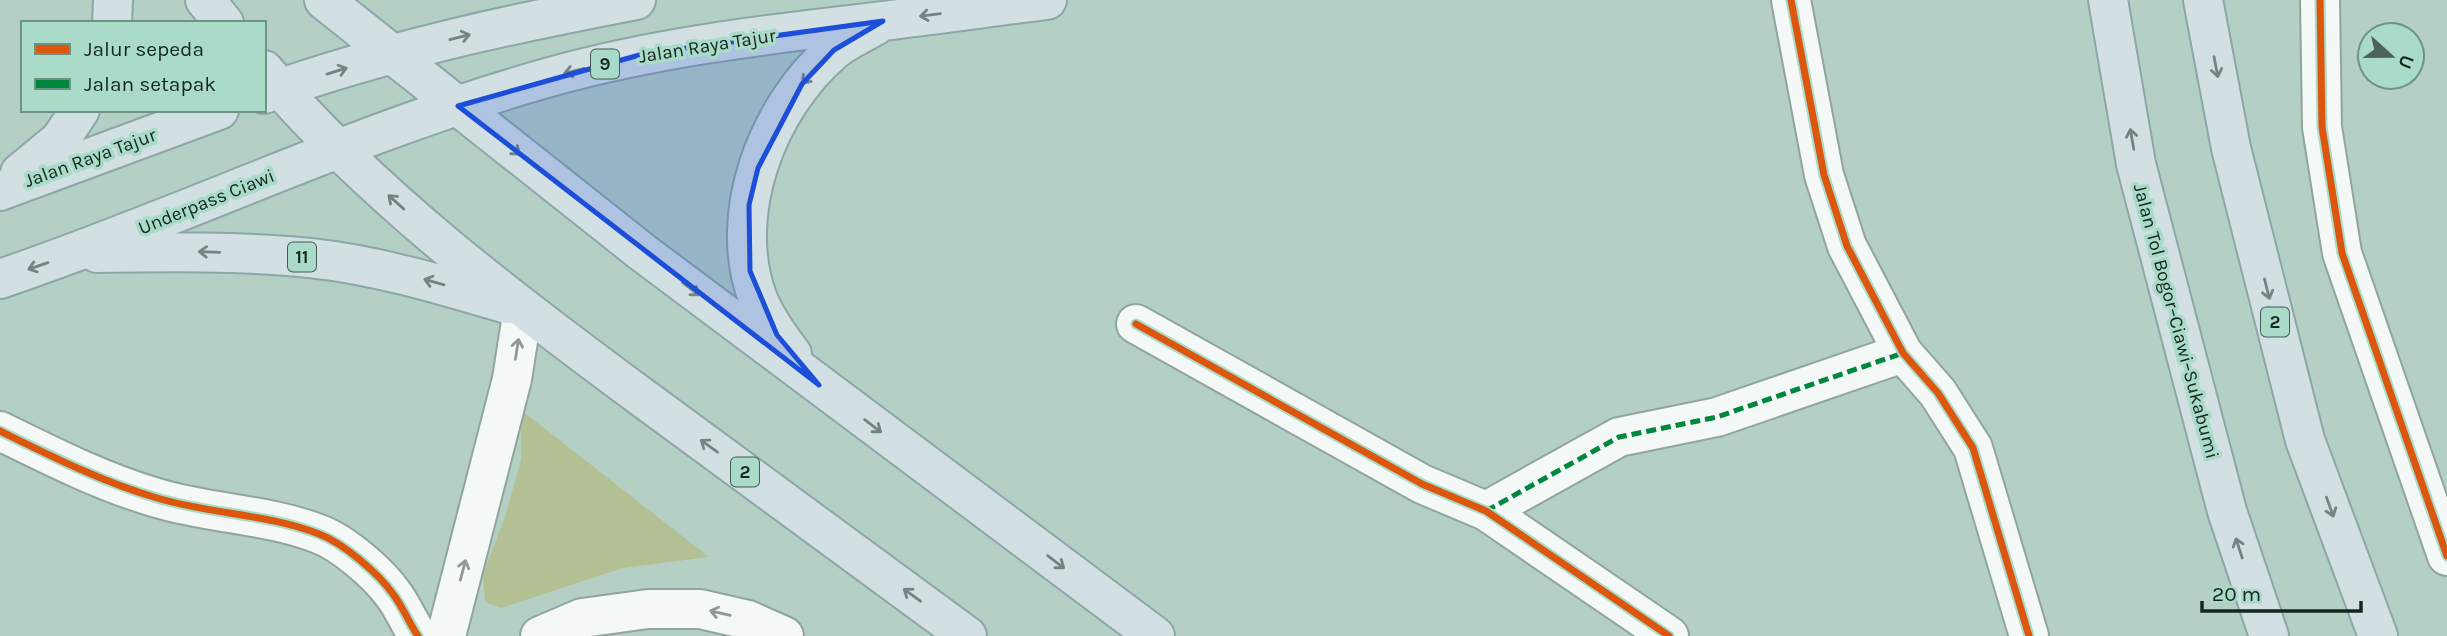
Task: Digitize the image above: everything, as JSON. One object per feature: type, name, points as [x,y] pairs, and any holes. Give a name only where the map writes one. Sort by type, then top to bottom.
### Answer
[{"type":"highway","points":[[112,21],[113,0]]},
{"type":"highway","points":[[205,0],[222,21]]},
{"type":"highway","points":[[324,0],[642,252],[1155,636]]},
{"type":"highway","points":[[270,84],[518,22],[636,0]]},
{"type":"highway","name":"Jalan Raya Tajur","points":[[337,148],[550,77],[643,54],[736,38],[1047,0]]},
{"type":"highway","name":"Jalan Tol Bogor–Ciawi–Sukabumi","points":[[2108,0],[2136,164],[2227,511],[2269,636]]},
{"type":"highway","name":"2","points":[[2203,0],[2231,148],[2305,440],[2378,636]]},
{"type":"highway","points":[[819,385],[777,335],[758,300],[750,271],[746,238],[748,205],[758,168],[776,125],[802,84],[835,50],[883,21]]},
{"type":"highway","name":"2","points":[[270,84],[414,219],[523,309],[967,636]]},
{"type":"highway","points":[[0,191],[60,140],[79,112]]},
{"type":"highway","name":"Jalan Raya Tajur","points":[[0,191],[214,112]]},
{"type":"highway","name":"Underpass Ciawi","points":[[75,254],[337,148]]},
{"type":"highway","name":"11","points":[[75,254],[207,252],[312,258],[417,278],[523,309]]},
{"type":"highway","name":"9","points":[[0,279],[75,254]]},
{"type":"street","points":[[1791,0],[1828,187],[1847,246],[1903,353],[1937,393],[1973,448],[2029,636]]},
{"type":"street","points":[[2320,0],[2322,127],[2342,253],[2447,556]]},
{"type":"street","points":[[446,636],[512,379],[523,309]]},
{"type":"street","points":[[1136,324],[1422,484],[1486,511],[1669,636]]},
{"type":"street","points":[[1486,511],[1619,437],[1717,417],[1903,353]]},
{"type":"street","points":[[0,431],[102,479],[157,498],[288,525],[321,535],[346,550],[374,574],[394,595],[418,636]]},
{"type":"street","points":[[540,636],[582,618],[648,609],[700,609],[748,620],[785,636]]},
{"type":"highlighted area","points":[[883,21],[834,50],[802,84],[758,168],[749,205],[750,271],[777,335],[819,385],[458,106],[643,54]]},
{"type":"green space","points":[[521,410],[709,557],[623,568],[501,608],[485,602],[483,574],[505,517],[521,460]]},
{"type":"marked path","points":[[1486,511],[1619,437],[1717,417],[1903,353]]},
{"type":"cycle path","points":[[1791,0],[1824,175],[1847,246],[1903,353],[1938,393],[1973,448],[2029,636]]},
{"type":"cycle path","points":[[2320,0],[2322,127],[2342,253],[2447,556]]},
{"type":"cycle path","points":[[1136,324],[1422,484],[1486,511],[1669,636]]},
{"type":"cycle path","points":[[0,431],[77,468],[137,492],[177,503],[280,522],[328,538],[378,577],[400,604],[418,636]]}]
